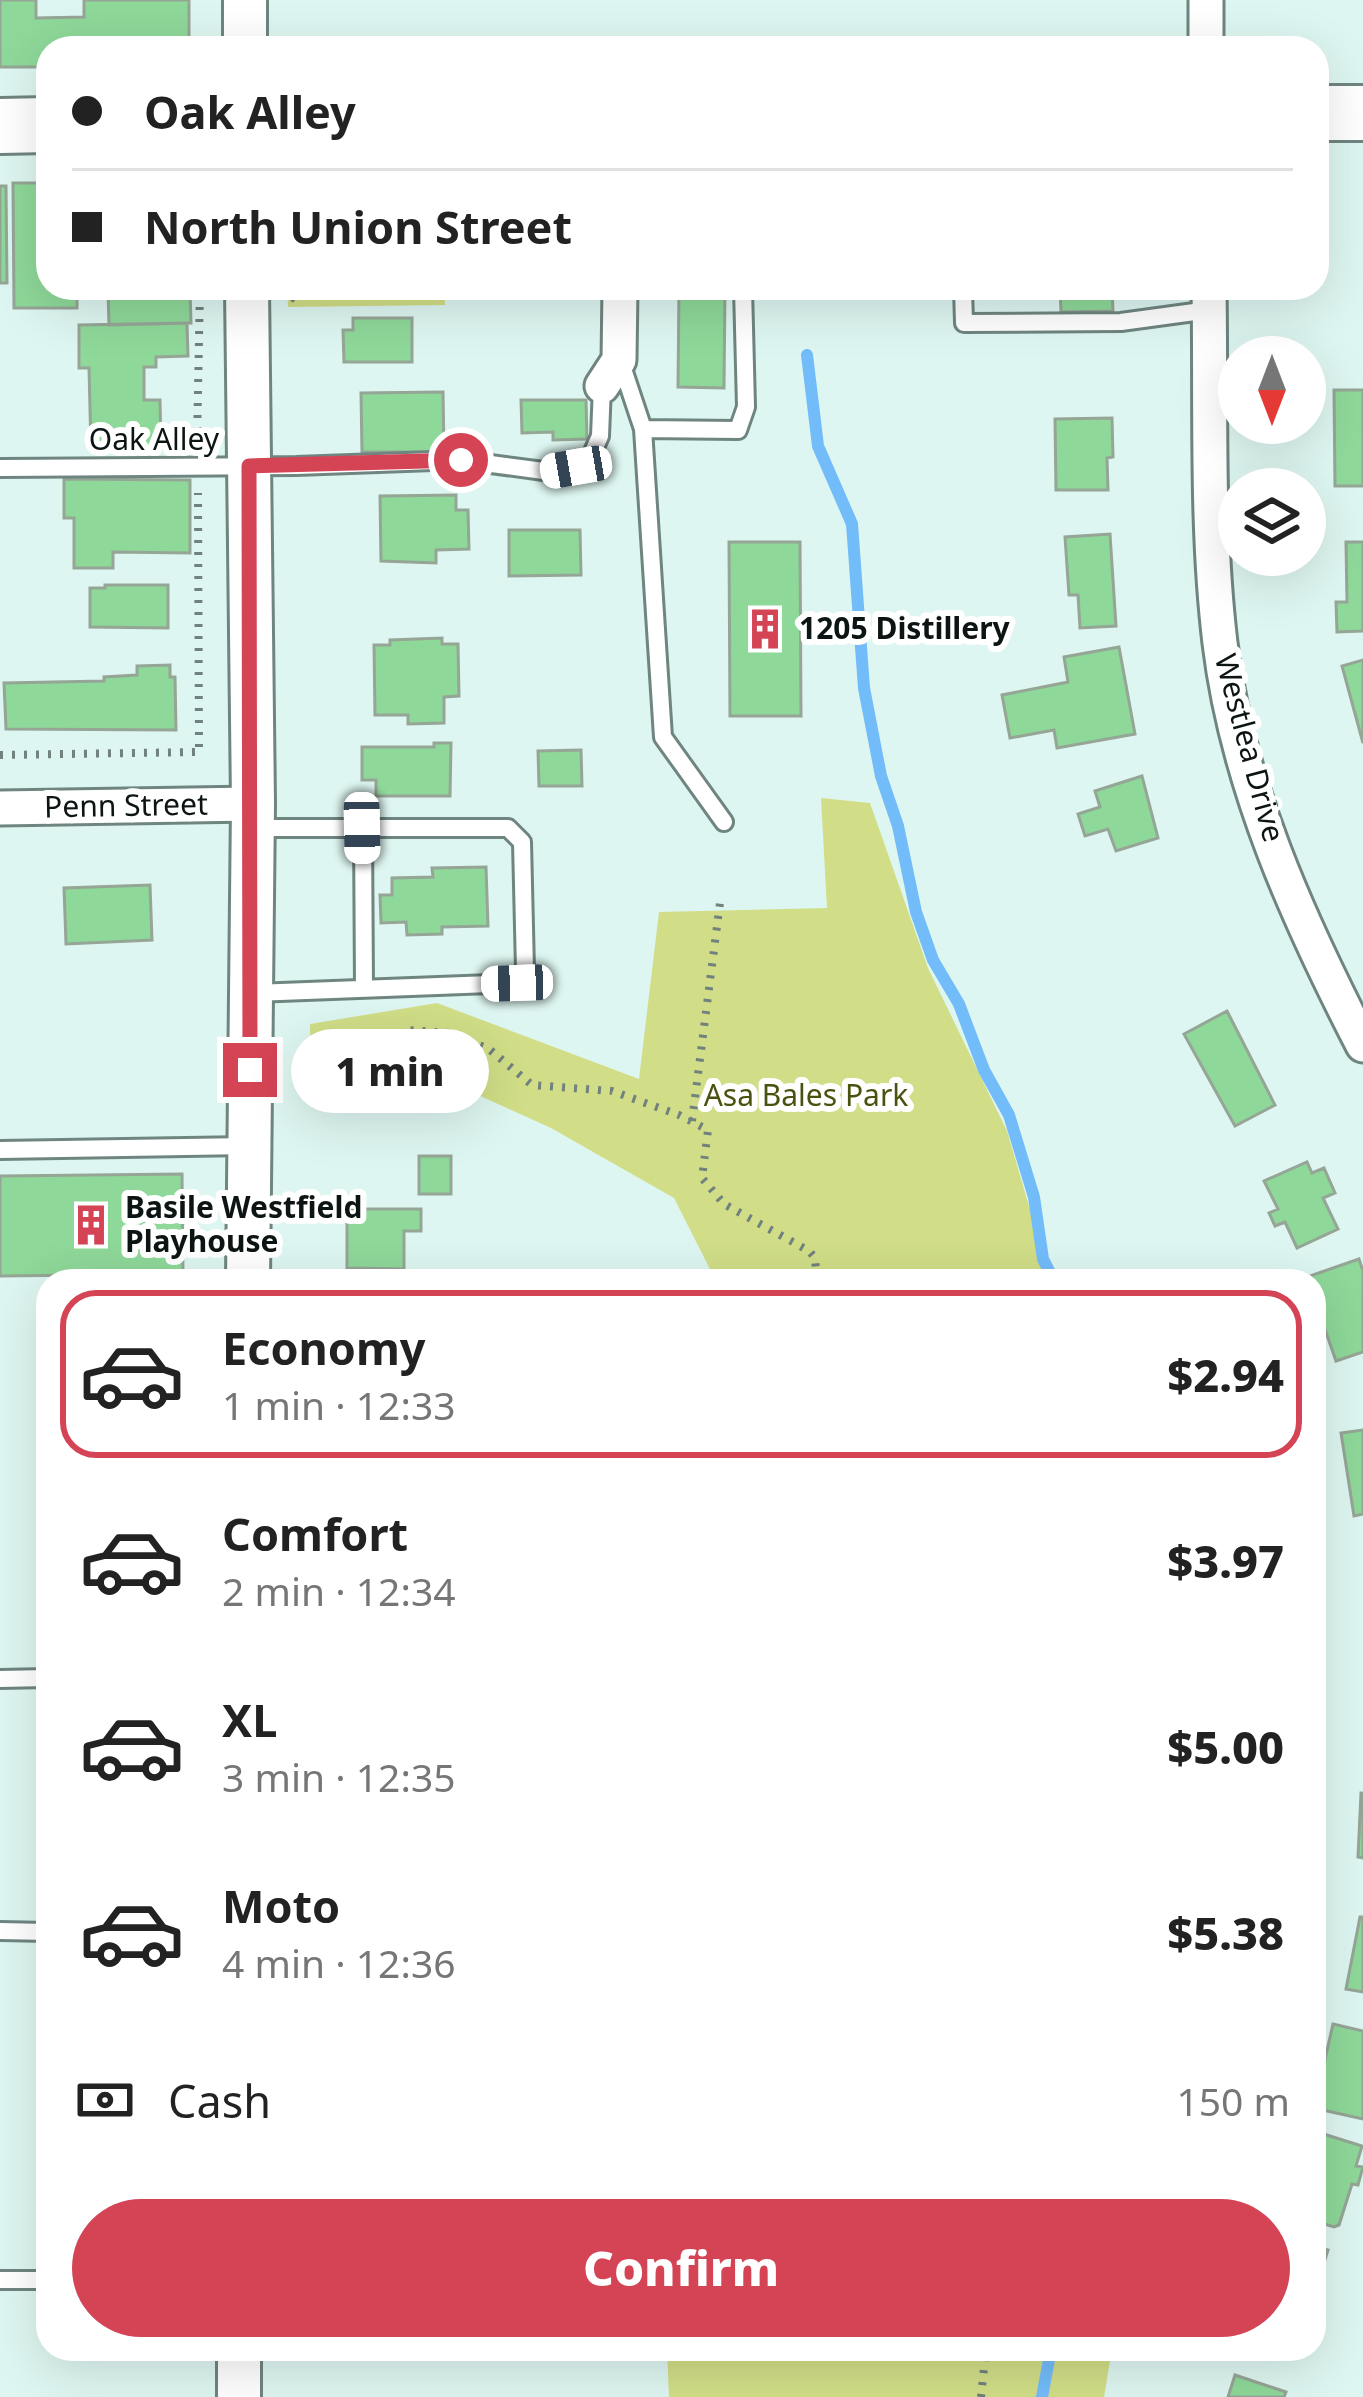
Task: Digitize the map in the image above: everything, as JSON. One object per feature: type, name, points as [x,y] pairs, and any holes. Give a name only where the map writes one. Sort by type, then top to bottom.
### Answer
[{"type":"main road","points":[[1329,113],[1363,113]]},
{"type":"main road","points":[[0,125],[36,125]]},
{"type":"street","points":[[245,0],[245,36]]},
{"type":"street","points":[[1206,0],[1206,36]]},
{"type":"street","points":[[248,300],[252,816],[248,1269]]},
{"type":"street","points":[[611,373],[619,300]]},
{"type":"street","name":"Westlea Drive","points":[[1209,300],[1220,647],[1258,804],[1314,950],[1363,1046]]},
{"type":"street","name":"Penn Street","points":[[0,808],[252,816]]},
{"type":"street","points":[[239,2361],[239,2397]]},
{"type":"lane","points":[[643,429],[738,430],[746,407],[743,300]]},
{"type":"lane","points":[[964,300],[964,323],[1121,322],[1205,300]]},
{"type":"lane","name":"Oak Alley","points":[[0,468],[461,460],[551,472],[576,467],[592,454],[600,436],[611,373]]},
{"type":"lane","points":[[611,373],[643,429],[663,737],[724,822]]},
{"type":"lane","points":[[250,993],[517,983],[525,970],[522,842],[508,828],[362,828],[252,816]]},
{"type":"lane","points":[[362,828],[364,988]]},
{"type":"lane","points":[[0,1150],[249,1146]]},
{"type":"lane","points":[[0,1679],[36,1678]]},
{"type":"lane","points":[[0,1930],[36,1932]]},
{"type":"lane","points":[[0,2280],[36,2280]]},
{"type":"path","points":[[0,755],[199,752],[200,300]]},
{"type":"path","points":[[692,1121],[721,895]]},
{"type":"path","points":[[301,1067],[331,1068],[364,1059],[390,1037],[408,1030],[448,1033],[489,1049],[532,1084],[612,1091],[692,1121],[708,1130],[702,1178],[724,1204],[809,1251],[816,1269]]},
{"type":"path","points":[[981,2397],[985,2361]]},
{"type":"green space","points":[[288,300],[445,300],[445,305],[288,307]]},
{"type":"green space","name":"Asa Bales Park","points":[[821,798],[870,803],[928,968],[1007,1131],[1047,1269],[710,1269],[674,1198],[551,1128],[465,1089],[390,1089],[312,1108],[310,1024],[437,1003],[639,1079],[659,912],[827,908]]},
{"type":"green space","points":[[668,2361],[1110,2361],[1104,2397],[669,2397]]},
{"type":"building","points":[[0,0],[36,0],[36,18],[84,17],[84,0],[189,0],[189,36],[36,36],[36,67],[0,67]]},
{"type":"building","points":[[13,183],[36,183],[36,300],[77,300],[77,308],[14,308]]},
{"type":"building","points":[[0,186],[6,186],[7,283],[0,283]]},
{"type":"building","points":[[108,300],[190,300],[191,323],[109,325]]},
{"type":"building","points":[[679,300],[725,300],[724,388],[678,387]]},
{"type":"building","points":[[1060,300],[1113,300],[1113,311],[1061,312]]},
{"type":"building","points":[[353,318],[412,318],[412,362],[344,362],[343,330],[353,330]]},
{"type":"building","points":[[187,323],[188,356],[156,357],[156,367],[144,367],[144,400],[160,400],[161,448],[91,449],[89,368],[79,368],[79,325]]},
{"type":"building","points":[[1334,390],[1363,390],[1363,486],[1335,486]]},
{"type":"building","points":[[443,392],[444,452],[362,452],[361,393]]},
{"type":"building","points":[[521,400],[586,400],[587,439],[553,440],[553,432],[522,433]]},
{"type":"building","points":[[1112,418],[1108,490],[1056,490],[1055,419]]},
{"type":"building","points":[[64,479],[190,480],[190,553],[113,552],[113,568],[74,568],[74,518],[64,518]]},
{"type":"building","points":[[456,495],[456,510],[468,510],[469,549],[436,550],[436,563],[381,561],[380,496]]},
{"type":"building","points":[[509,530],[580,530],[581,575],[509,576]]},
{"type":"building","points":[[1110,534],[1116,626],[1080,628],[1078,595],[1069,595],[1065,537]]},
{"type":"building","name":"1205 Distillery","points":[[729,542],[800,542],[801,716],[730,716]]},
{"type":"building","points":[[1346,542],[1363,542],[1363,631],[1337,632],[1336,602],[1347,602]]},
{"type":"building","points":[[168,585],[168,628],[90,627],[90,588]]},
{"type":"building","points":[[442,638],[442,644],[458,644],[459,696],[444,697],[444,723],[408,724],[408,715],[375,715],[374,645]]},
{"type":"building","points":[[1119,647],[1135,734],[1057,748],[1054,730],[1010,738],[1002,695],[1068,682],[1064,657]]},
{"type":"building","points":[[1363,660],[1363,743],[1342,666]]},
{"type":"building","points":[[170,665],[170,677],[175,677],[176,730],[6,729],[4,683],[104,681],[104,677],[137,675],[137,666]]},
{"type":"building","points":[[434,743],[451,743],[450,796],[376,796],[376,780],[362,780],[362,747],[434,747]]},
{"type":"building","points":[[581,750],[582,786],[539,786],[538,751]]},
{"type":"building","points":[[1142,776],[1158,838],[1116,851],[1108,829],[1085,836],[1078,814],[1100,807],[1095,791]]},
{"type":"building","points":[[486,867],[488,926],[442,927],[442,934],[407,935],[406,922],[381,923],[380,895],[392,895],[392,878],[433,877],[432,868]]},
{"type":"building","points":[[150,885],[152,940],[66,944],[64,888]]},
{"type":"building","points":[[1227,1011],[1275,1105],[1235,1126],[1184,1034]]},
{"type":"building","points":[[419,1156],[451,1156],[451,1194],[419,1194]]},
{"type":"building","points":[[1307,1162],[1312,1173],[1324,1168],[1335,1193],[1323,1198],[1338,1229],[1297,1248],[1285,1222],[1275,1226],[1269,1213],[1278,1209],[1264,1181]]},
{"type":"building","name":"Basile Westfield Playhouse","points":[[182,1174],[183,1269],[36,1269],[36,1276],[0,1276],[0,1176]]},
{"type":"building","points":[[347,1209],[421,1209],[421,1231],[404,1231],[404,1269],[347,1268]]},
{"type":"building","points":[[1359,1259],[1363,1271],[1363,1352],[1336,1361],[1326,1332],[1326,1270]]},
{"type":"building","points":[[1363,1430],[1363,1514],[1354,1516],[1341,1433]]},
{"type":"building","points":[[1363,1793],[1363,1858],[1358,1857]]},
{"type":"building","points":[[1363,1917],[1363,1992],[1346,1989]]},
{"type":"building","points":[[1333,2024],[1363,2031],[1363,2119],[1326,2111],[1326,2055]]},
{"type":"building","points":[[1326,2135],[1362,2146],[1356,2166],[1363,2167],[1358,2185],[1352,2184],[1339,2225],[1326,2225]]},
{"type":"building","points":[[1235,2375],[1286,2392],[1284,2397],[1228,2397]]},
{"type":"waterway","points":[[807,355],[818,446],[852,524],[864,688],[916,912],[933,960],[959,1004],[984,1070],[1009,1115],[1034,1197],[1048,1269]]},
{"type":"waterway","points":[[1042,2397],[1049,2361]]},
{"type":"place","name":"1205 Distillery","points":[[765,629]]},
{"type":"place","name":"Basile Westfield Playhouse","points":[[91,1225]]},
{"type":"route","points":[[250,1070],[249,466],[461,460]]}]
